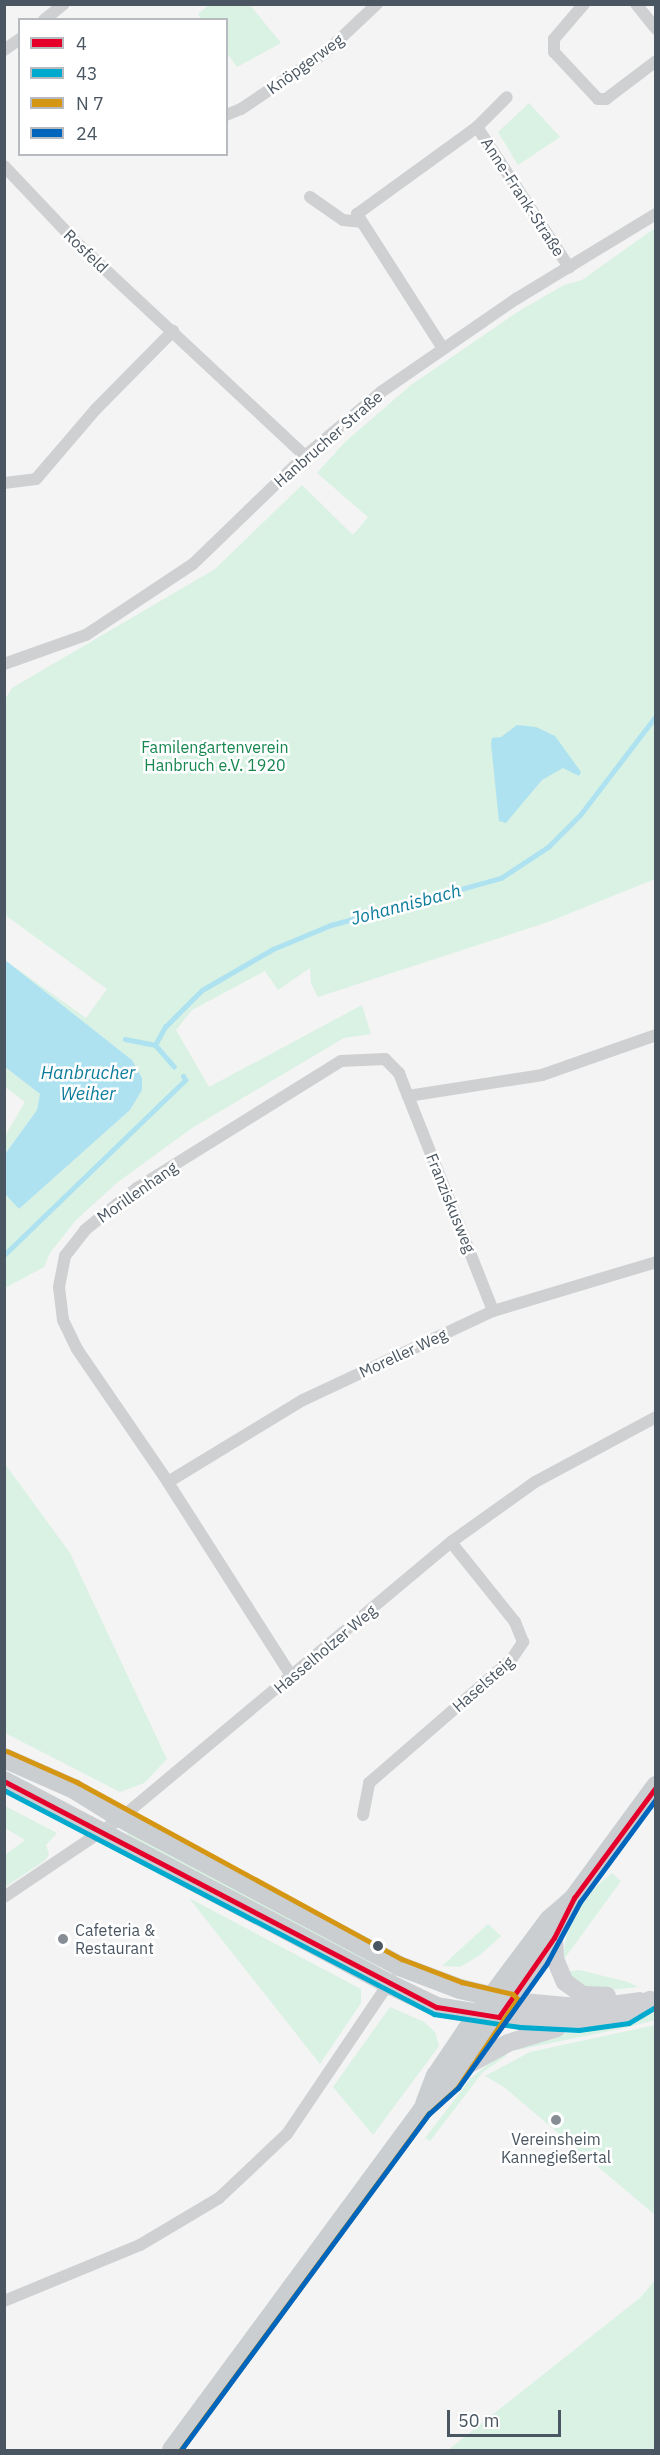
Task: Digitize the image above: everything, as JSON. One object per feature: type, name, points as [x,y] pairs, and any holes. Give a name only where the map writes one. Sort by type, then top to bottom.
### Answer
[{"type":"main road","points":[[4,1758],[74,1789],[121,1818],[399,1966],[460,1989],[492,1996],[505,2009],[579,2023]]},
{"type":"main road","points":[[4,1781],[388,1984],[437,2007],[479,2014],[505,2009],[589,2008],[650,2000]]},
{"type":"main road","points":[[172,2451],[423,2109],[452,2084],[554,1938],[574,1898],[656,1786]]},
{"type":"main road","points":[[423,2109],[436,2076],[479,2014],[549,1920],[574,1898]]},
{"type":"main road","points":[[554,1938],[559,1972],[573,1989],[583,1995],[650,2000]]},
{"type":"main road","points":[[462,2068],[525,2036],[579,2023],[626,2016],[650,2000]]},
{"type":"street","points":[[46,18],[64,4]]},
{"type":"street","name":"Knöpgerweg","points":[[228,114],[241,110],[326,52],[377,4]]},
{"type":"street","points":[[584,4],[554,39],[554,52],[598,99],[606,99],[656,61]]},
{"type":"street","points":[[636,4],[656,29]]},
{"type":"street","points":[[4,50],[18,40]]},
{"type":"street","name":"Anne-Frank-Straße","points":[[362,222],[357,214],[365,205],[477,127],[507,97]]},
{"type":"street","name":"Anne-Frank-Straße","points":[[477,127],[568,267]]},
{"type":"street","name":"Rosfeld","points":[[4,166],[72,238],[305,456]]},
{"type":"street","points":[[310,197],[343,219],[362,222],[442,347]]},
{"type":"street","name":"Hanbrucher Straße","points":[[4,664],[86,635],[193,564],[305,456],[381,392],[442,347],[656,214]]},
{"type":"street","points":[[4,483],[36,479],[96,409],[173,331]]},
{"type":"street","points":[[408,1096],[542,1074],[656,1035]]},
{"type":"street","name":"Morillenhang","points":[[292,1677],[168,1482],[76,1349],[63,1320],[59,1287],[65,1256],[85,1230],[137,1188],[340,1061],[384,1059],[399,1073],[408,1096]]},
{"type":"street","name":"Franziskusweg","points":[[408,1096],[494,1311]]},
{"type":"street","name":"Moreller Weg","points":[[168,1482],[303,1400],[494,1311],[656,1262]]},
{"type":"street","name":"Hasselholzer Weg","points":[[4,1897],[121,1818],[451,1542],[535,1482],[656,1417]]},
{"type":"street","name":"Haselsteig","points":[[363,1815],[369,1783],[512,1660],[523,1642],[515,1622],[451,1542]]},
{"type":"street","points":[[4,2301],[140,2245],[219,2198],[286,2134],[399,1966]]},
{"type":"green space","points":[[210,4],[250,5],[281,43],[237,67],[228,54],[228,18],[201,18],[198,14]]},
{"type":"green space","points":[[529,103],[560,137],[518,165],[498,132]]},
{"type":"green space","name":"Familengartenverein Hanbruch e.V. 1920","points":[[655,228],[655,879],[548,922],[318,997],[311,983],[310,968],[278,990],[265,971],[192,1010],[176,1030],[209,1087],[362,1005],[371,1034],[344,1038],[192,1128],[118,1182],[76,1220],[50,1253],[44,1267],[5,1288],[5,1194],[19,1209],[130,1110],[142,1090],[142,1078],[132,1060],[5,960],[86,1018],[107,989],[5,915],[4,701],[12,688],[215,569],[302,485],[353,535],[368,517],[317,473],[345,442],[411,385],[519,311],[564,285],[582,280]]},
{"type":"green space","points":[[5,1067],[40,1094],[37,1110],[5,1154],[5,1136],[25,1102],[5,1087]]},
{"type":"green space","points":[[5,1464],[70,1553],[167,1759],[144,1783],[120,1792],[5,1733]]},
{"type":"green space","points":[[5,1806],[57,1833],[46,1845],[49,1855],[44,1861],[5,1887],[5,1855],[25,1840],[5,1828]]},
{"type":"green space","points":[[125,1830],[374,1962],[378,1967],[131,1839]]},
{"type":"green space","points":[[612,1873],[621,1881],[562,1962],[567,1932],[584,1897]]},
{"type":"green space","points":[[189,1898],[361,1989],[361,2003],[320,2064]]},
{"type":"green space","points":[[488,1924],[501,1936],[480,1955],[460,1967],[442,1966]]},
{"type":"green space","points":[[579,1970],[628,1982],[638,1987],[594,1992],[565,1972]]},
{"type":"green space","points":[[390,2007],[424,2022],[435,2032],[439,2046],[373,2135],[333,2087]]},
{"type":"green space","points":[[655,2013],[655,2020],[629,2027],[517,2050],[514,2045]]},
{"type":"green space","points":[[656,2025],[655,2215],[504,2087],[485,2076],[530,2052]]},
{"type":"green space","points":[[507,2049],[506,2056],[483,2072],[430,2141],[425,2138],[471,2078]]},
{"type":"green space","points":[[655,2280],[655,2450],[448,2450],[641,2297]]},
{"type":"water","points":[[517,725],[536,727],[555,736],[581,772],[579,776],[563,768],[542,780],[506,823],[499,821],[491,744],[492,738],[501,737]]},
{"type":"water","name":"Hanbrucher Weiher","points":[[5,960],[132,1060],[142,1078],[142,1090],[130,1110],[19,1209],[5,1194],[5,1154],[37,1110],[40,1094],[5,1067]]},
{"type":"waterway","name":"Johannisbach","points":[[174,1067],[155,1045],[165,1027],[202,990],[273,949],[331,925],[501,878],[548,847],[580,815],[656,716]]},
{"type":"waterway","points":[[125,1039],[155,1045]]},
{"type":"waterway","name":"Johannisbach","points":[[4,1255],[185,1080],[183,1076]]},
{"type":"transit line","points":[[7,1751],[77,1782],[402,1959],[462,1982],[513,1994],[518,1999],[458,2088],[429,2114],[181,2450]]},
{"type":"transit line","name":"4","points":[[4,1781],[437,2007],[499,2017]]},
{"type":"transit line","name":"4","points":[[499,2017],[554,1938],[574,1898],[656,1787]]},
{"type":"transit line","name":"43","points":[[4,1790],[434,2014],[520,2027],[579,2030],[629,2023],[656,2007]]},
{"type":"transit line","name":"24","points":[[181,2450],[429,2114],[458,2088],[547,1963],[580,1902],[656,1799]]},
{"type":"place","name":"Cafeteria & Restaurant","points":[[63,1939]]},
{"type":"place","name":"Vereinsheim Kannegießertal","points":[[556,2120]]}]
